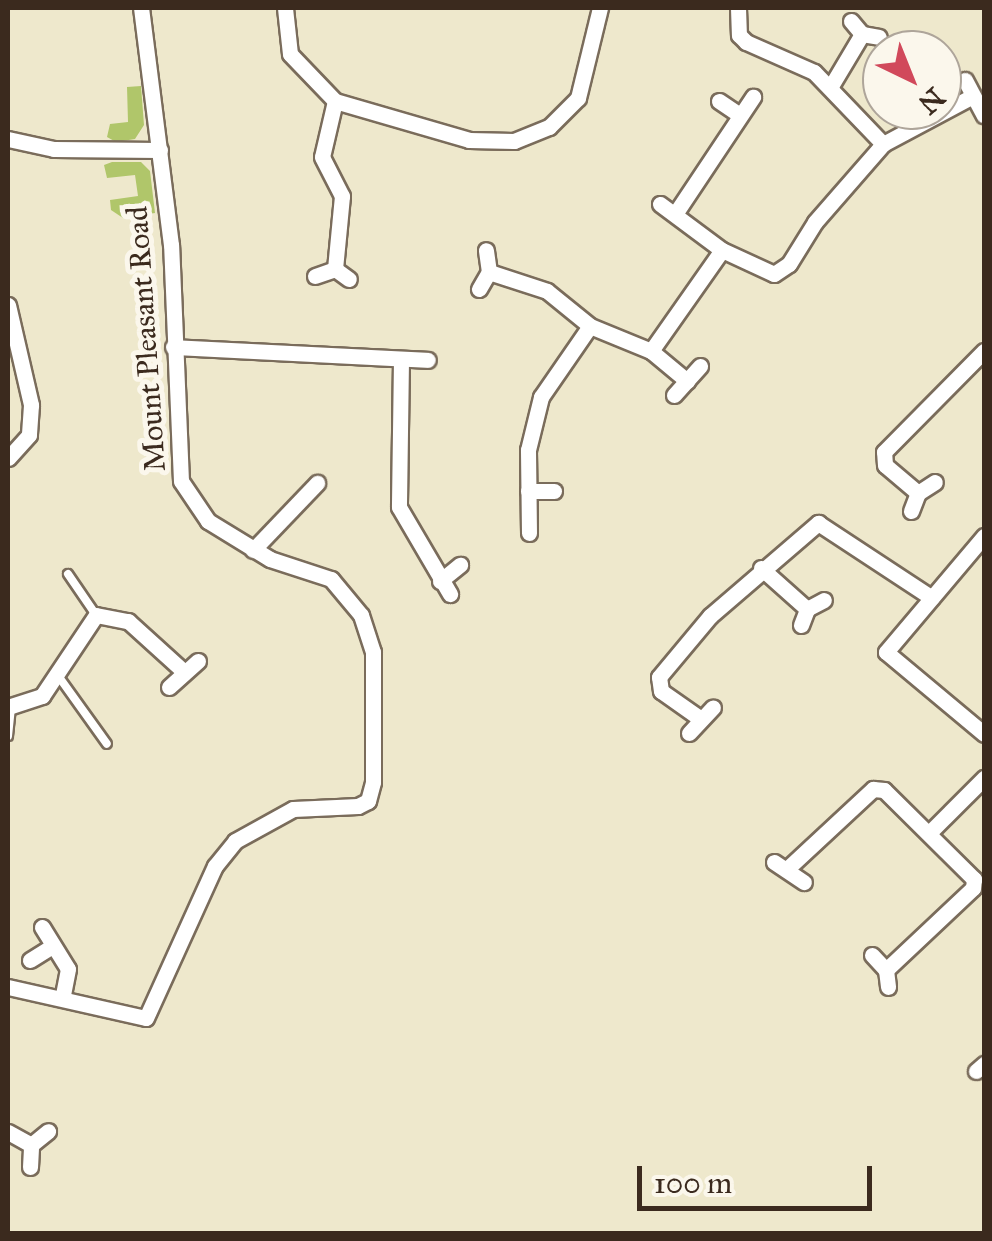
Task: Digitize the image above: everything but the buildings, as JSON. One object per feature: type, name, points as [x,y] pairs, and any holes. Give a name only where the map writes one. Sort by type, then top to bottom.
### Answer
[{"type":"street","name":"Mount Pleasant Road","points":[[8,987],[63,995],[146,1018],[215,866],[235,841],[292,809],[368,801],[374,652],[361,615],[331,579],[253,550],[192,505],[181,481],[160,150],[141,8]]},
{"type":"street","points":[[285,8],[290,54],[335,101],[469,140],[514,141],[549,126],[578,98],[600,8]]},
{"type":"street","points":[[738,8],[739,35],[746,42],[787,56],[830,86],[883,144]]},
{"type":"street","points":[[830,86],[856,27],[863,30]]},
{"type":"street","points":[[965,80],[984,116]]},
{"type":"street","points":[[660,204],[722,250],[774,274],[789,264],[816,222],[883,144],[973,96]]},
{"type":"street","points":[[674,214],[753,97]]},
{"type":"street","points":[[314,276],[342,274],[342,196],[322,157],[335,101]]},
{"type":"street","points":[[720,102],[740,115]]},
{"type":"street","points":[[8,139],[54,149],[160,150]]},
{"type":"street","points":[[479,289],[489,272],[486,250]]},
{"type":"street","points":[[651,350],[722,250]]},
{"type":"street","points":[[489,272],[547,290],[590,326],[651,350],[687,381]]},
{"type":"street","points":[[8,458],[30,435],[31,406],[9,308],[28,304]]},
{"type":"street","points":[[529,533],[528,450],[540,397],[590,326]]},
{"type":"street","points":[[173,347],[313,358],[428,360]]},
{"type":"street","points":[[918,494],[885,466],[884,452],[984,351]]},
{"type":"street","points":[[402,360],[399,507],[445,587],[460,565]]},
{"type":"street","points":[[674,395],[700,366]]},
{"type":"street","points":[[911,511],[918,494],[935,482]]},
{"type":"street","points":[[253,550],[317,483]]},
{"type":"street","points":[[528,491],[554,491]]},
{"type":"street","points":[[698,717],[661,692],[659,677],[761,568],[818,523],[932,598]]},
{"type":"street","points":[[982,727],[886,652],[984,536]]},
{"type":"street","points":[[761,568],[804,617],[824,600]]},
{"type":"street","points":[[9,707],[42,696],[59,677],[96,615],[128,621],[182,670]]},
{"type":"street","points":[[170,687],[182,670],[198,661]]},
{"type":"street","points":[[689,734],[698,717],[713,707]]},
{"type":"street","points":[[929,833],[984,778]]},
{"type":"street","points":[[804,882],[782,864],[873,789],[884,790],[974,879],[972,888],[886,970]]},
{"type":"street","points":[[42,927],[68,969],[63,995]]},
{"type":"street","points":[[30,960],[51,947]]},
{"type":"street","points":[[872,955],[886,970],[888,987]]},
{"type":"street","points":[[31,1144],[48,1131]]},
{"type":"street","points":[[8,1132],[31,1144]]},
{"type":"street","points":[[30,1167],[31,1144]]},
{"type":"lane","points":[[68,574],[96,615]]},
{"type":"lane","points":[[59,677],[106,744]]},
{"type":"lane","points":[[8,736],[9,707]]},
{"type":"green space","points":[[141,86],[144,125],[135,139],[116,142],[107,137],[110,124],[128,122],[127,87]]},
{"type":"green space","points":[[141,162],[150,171],[155,213],[123,218],[111,210],[110,200],[138,196],[135,175],[107,178],[104,165]]}]
